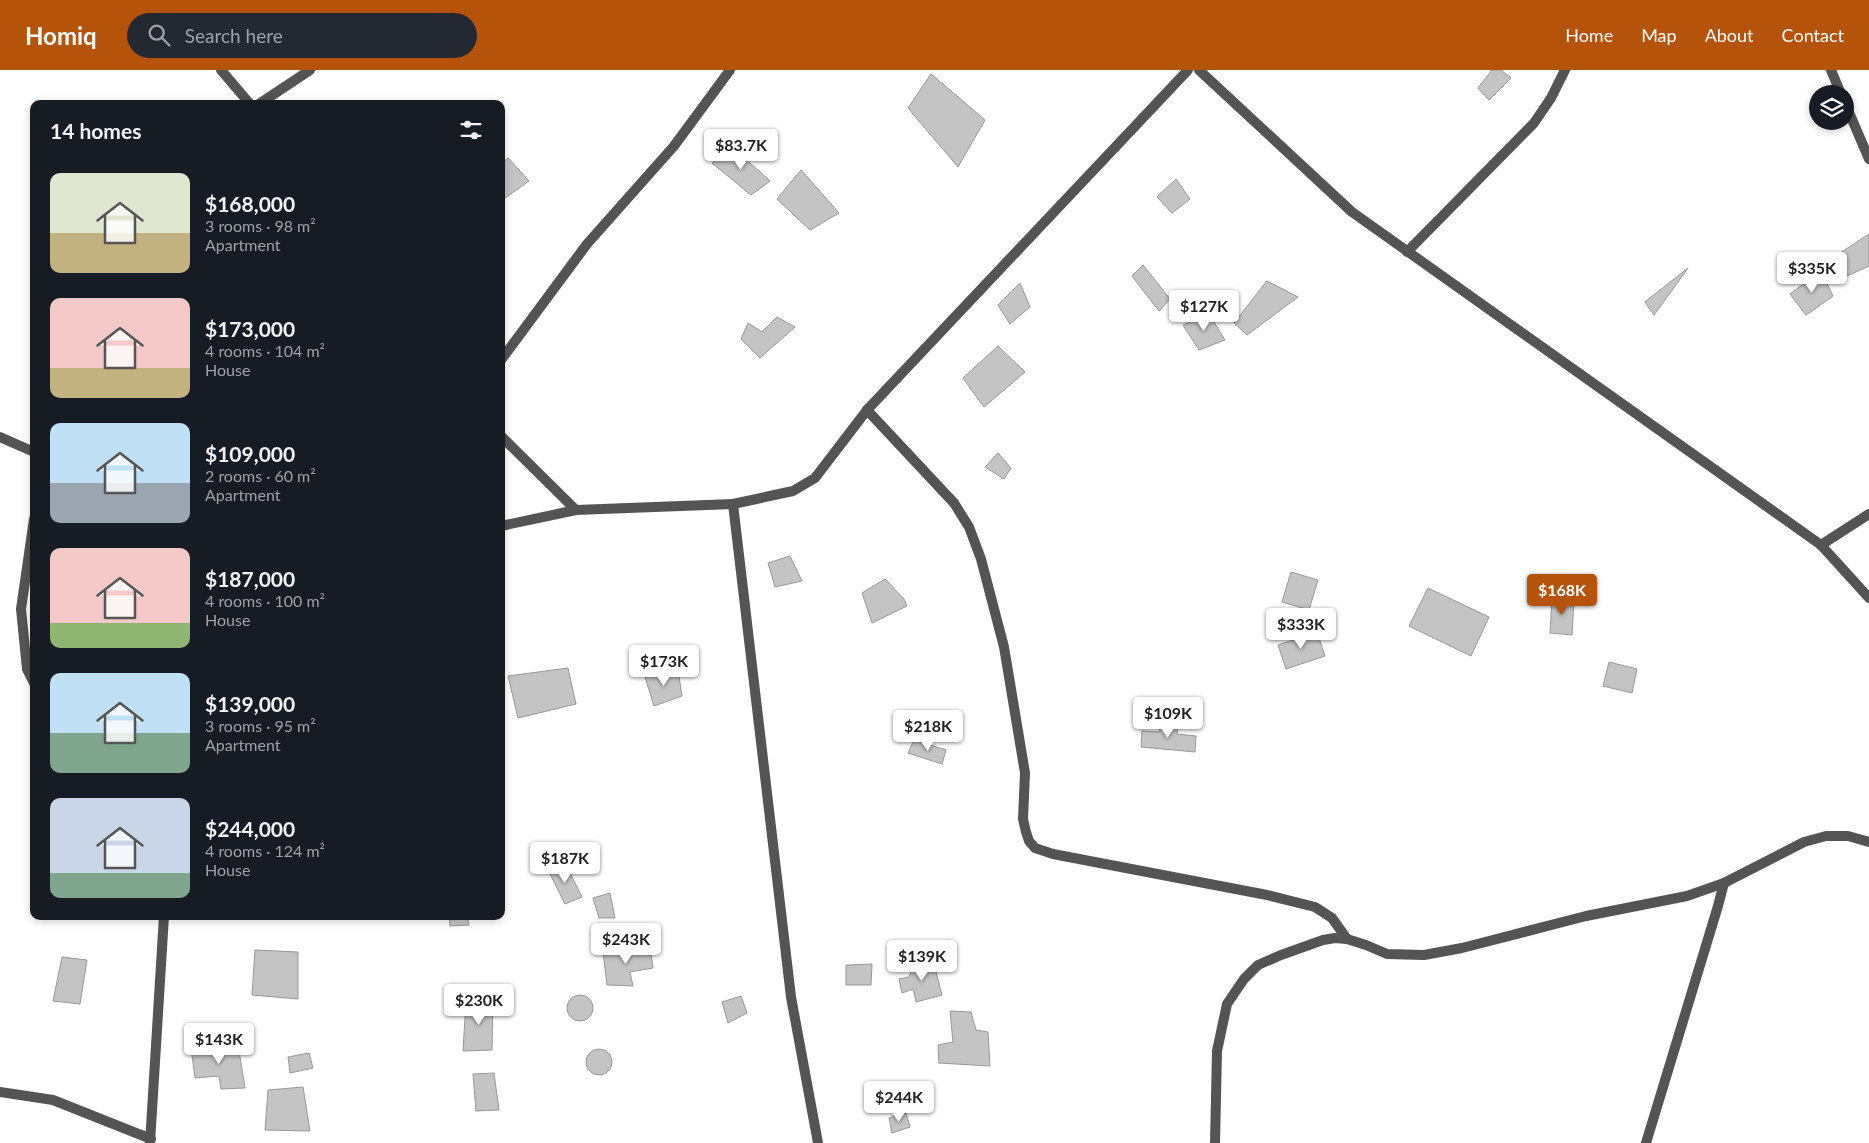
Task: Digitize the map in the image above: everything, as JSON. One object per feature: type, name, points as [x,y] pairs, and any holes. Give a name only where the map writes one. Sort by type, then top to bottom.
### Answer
[{"type":"street","points":[[221,70],[247,100]]},
{"type":"street","points":[[264,100],[310,70]]},
{"type":"street","points":[[505,355],[587,244],[674,146],[730,70]]},
{"type":"street","points":[[505,525],[576,510],[733,504],[793,491],[816,478],[867,410],[1188,70]]},
{"type":"street","points":[[1198,70],[1352,212],[1821,544],[1869,598]]},
{"type":"street","points":[[1407,252],[1534,123],[1551,98],[1565,70]]},
{"type":"street","points":[[1831,70],[1837,85]]},
{"type":"street","points":[[1854,124],[1869,159]]},
{"type":"street","points":[[867,410],[954,503],[969,527],[981,559],[1004,647],[1025,773],[1023,819],[1029,841],[1035,848],[1053,854],[1267,895],[1315,907],[1332,918],[1347,939]]},
{"type":"street","points":[[0,437],[30,450]]},
{"type":"street","points":[[505,440],[576,510]]},
{"type":"street","points":[[733,504],[791,997],[818,1143]]},
{"type":"street","points":[[1821,544],[1869,514]]},
{"type":"street","points":[[30,547],[21,609],[27,669],[30,675]]},
{"type":"street","points":[[1215,1143],[1216,1051],[1227,1004],[1244,979],[1258,965],[1323,940],[1334,938],[1347,939],[1387,954],[1424,955],[1462,948],[1586,916],[1687,896],[1724,883],[1804,842],[1826,836],[1848,836],[1869,842]]},
{"type":"street","points":[[1646,1143],[1724,883]]},
{"type":"street","points":[[0,1092],[53,1100],[150,1141],[164,920]]},
{"type":"building","points":[[1492,70],[1501,70],[1511,78],[1489,100],[1478,88]]},
{"type":"building","points":[[931,74],[985,120],[958,167],[908,108]]},
{"type":"building","points":[[732,147],[770,181],[751,195],[712,163]]},
{"type":"building","points":[[508,158],[529,181],[505,198],[505,161]]},
{"type":"building","points":[[801,170],[839,213],[810,230],[777,199]]},
{"type":"building","points":[[1176,179],[1190,199],[1172,213],[1157,197]]},
{"type":"building","points":[[1869,234],[1869,266],[1847,276],[1834,257]]},
{"type":"building","points":[[1143,265],[1170,299],[1159,311],[1132,276]]},
{"type":"building","points":[[1688,268],[1654,315],[1645,302]]},
{"type":"building","points":[[1821,271],[1833,296],[1806,315],[1790,294]]},
{"type":"building","points":[[1267,281],[1298,297],[1247,335],[1234,323]]},
{"type":"building","points":[[1020,283],[1030,307],[1010,324],[998,305]]},
{"type":"building","points":[[1209,314],[1225,340],[1199,350],[1183,325]]},
{"type":"building","points":[[777,317],[795,327],[760,358],[741,339],[748,323],[762,332]]},
{"type":"building","points":[[998,346],[1025,372],[984,407],[963,378]]},
{"type":"building","points":[[998,453],[1011,468],[1004,479],[985,467]]},
{"type":"building","points":[[790,556],[802,581],[775,587],[768,563]]},
{"type":"building","points":[[1291,572],[1318,580],[1309,610],[1282,602]]},
{"type":"building","points":[[885,579],[904,599],[907,606],[872,623],[862,593]]},
{"type":"building","points":[[1428,588],[1489,617],[1471,656],[1409,626]]},
{"type":"building","points":[[1552,598],[1574,600],[1572,635],[1550,633]]},
{"type":"building","points":[[1317,632],[1325,656],[1286,669],[1278,645]]},
{"type":"building","points":[[1609,662],[1637,669],[1632,693],[1603,686]]},
{"type":"building","points":[[568,668],[576,704],[518,718],[508,676]]},
{"type":"building","points":[[678,670],[682,696],[654,706],[645,677]]},
{"type":"building","points":[[1160,722],[1178,723],[1177,734],[1196,736],[1195,752],[1141,747],[1142,731],[1159,732]]},
{"type":"building","points":[[914,740],[946,750],[942,764],[908,753]]},
{"type":"building","points":[[565,863],[582,897],[565,904],[549,872]]},
{"type":"building","points":[[610,893],[615,918],[599,918],[593,898]]},
{"type":"building","points":[[449,920],[468,920],[469,925],[450,926]]},
{"type":"building","points":[[650,948],[653,968],[630,972],[633,986],[607,985],[603,952]]},
{"type":"building","points":[[255,950],[298,952],[298,999],[252,995]]},
{"type":"building","points":[[62,957],[87,960],[80,1004],[53,1001]]},
{"type":"building","points":[[933,960],[942,995],[916,1002],[913,989],[902,993],[899,979],[909,977],[913,966]]},
{"type":"building","points":[[872,964],[871,985],[846,985],[846,965]]},
{"type":"building","points":[[580,995],[589,999],[593,1008],[589,1017],[580,1021],[571,1017],[567,1008],[571,999]]},
{"type":"building","points":[[741,996],[747,1013],[728,1023],[722,1002]]},
{"type":"building","points":[[493,999],[492,1050],[463,1051],[466,1001]]},
{"type":"building","points":[[950,1011],[971,1012],[976,1030],[988,1032],[990,1066],[939,1063],[938,1045],[953,1042]]},
{"type":"building","points":[[238,1045],[245,1088],[221,1089],[219,1076],[195,1078],[191,1048]]},
{"type":"building","points":[[599,1049],[608,1053],[612,1062],[608,1071],[599,1075],[590,1071],[586,1062],[590,1053]]},
{"type":"building","points":[[309,1053],[313,1068],[290,1073],[288,1057]]},
{"type":"building","points":[[494,1073],[499,1110],[476,1111],[473,1074]]},
{"type":"building","points":[[303,1087],[310,1131],[265,1130],[268,1090]]},
{"type":"building","points":[[906,1113],[910,1127],[892,1133],[889,1118]]}]
